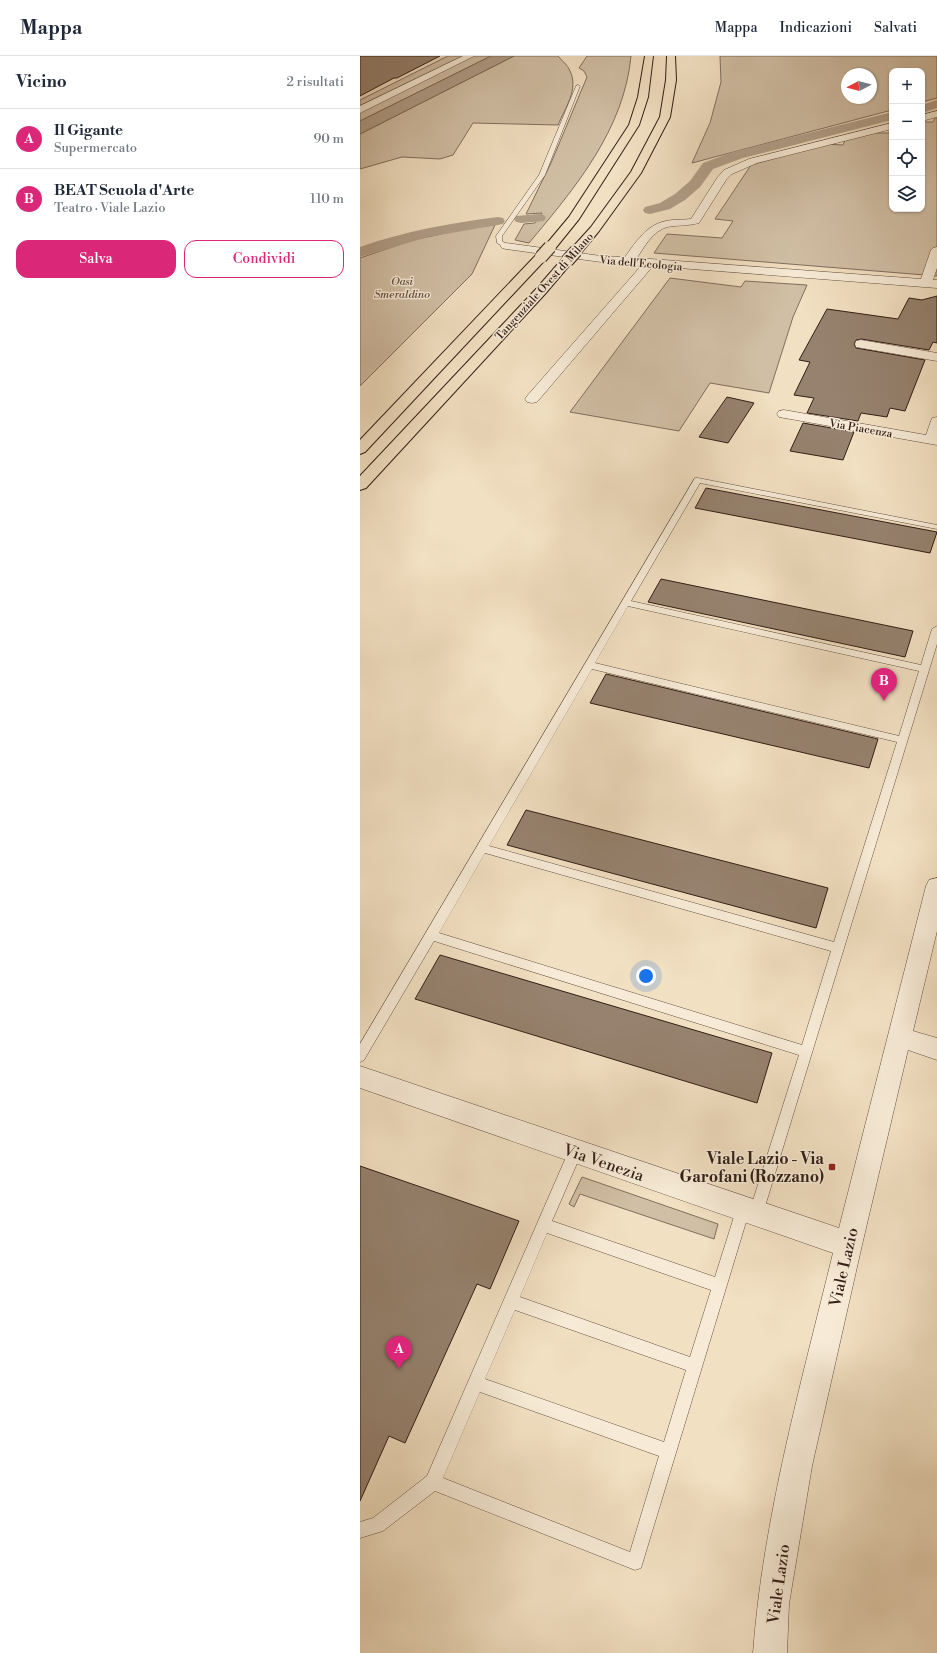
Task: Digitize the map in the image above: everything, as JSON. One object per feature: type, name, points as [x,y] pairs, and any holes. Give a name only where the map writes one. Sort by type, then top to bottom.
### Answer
[{"type":"highway","name":"Tangenziale Ovest di Milano","points":[[360,449],[479,324],[573,219],[634,125],[643,97],[649,56]]},
{"type":"highway","name":"Tangenziale Ovest di Milano","points":[[360,485],[572,256],[595,229],[636,173],[665,117],[671,80],[671,56]]},
{"type":"street","points":[[360,110],[470,56]]},
{"type":"street","points":[[925,117],[937,114]]},
{"type":"street","points":[[628,262],[644,240],[663,225],[685,224],[695,221],[722,178],[735,168],[753,161],[889,127]]},
{"type":"street","name":"Via dell'Ecologia","points":[[506,246],[649,264],[931,284]]},
{"type":"street","points":[[931,284],[937,250]]},
{"type":"street","points":[[532,399],[649,264]]},
{"type":"street","points":[[861,344],[937,357]]},
{"type":"street","name":"Via Piacenza","points":[[784,414],[934,440]]},
{"type":"street","points":[[934,440],[937,421]]},
{"type":"street","name":"Viale Lazio","points":[[770,1653],[773,1604],[797,1466],[848,1245],[899,1037],[935,900]]},
{"type":"street","points":[[899,1037],[937,1049]]},
{"type":"street","name":"Via Venezia","points":[[360,1077],[848,1245]]},
{"type":"lane","name":"Via dell'Ecologia","points":[[506,246],[499,242],[499,236],[542,175],[578,86]]},
{"type":"lane","points":[[360,1056],[698,480],[937,527]]},
{"type":"lane","points":[[626,603],[925,669]]},
{"type":"lane","points":[[433,1482],[634,1562],[719,1286],[749,1211],[806,1052],[937,629]]},
{"type":"lane","points":[[589,666],[903,740]]},
{"type":"lane","points":[[482,848],[839,948]]},
{"type":"lane","points":[[431,934],[806,1052]]},
{"type":"lane","points":[[360,1530],[377,1525],[433,1482],[575,1152]]},
{"type":"lane","points":[[543,1225],[719,1286]]},
{"type":"lane","points":[[511,1301],[695,1366]]},
{"type":"lane","points":[[476,1383],[669,1452]]},
{"type":"green space","points":[[448,56],[491,56],[360,121],[360,100]]},
{"type":"green space","points":[[514,56],[558,56],[568,67],[572,78],[572,92],[558,125],[473,123],[453,155],[440,159],[402,157],[360,169],[360,134]]},
{"type":"green space","points":[[587,56],[631,56],[619,109],[595,157],[563,201],[529,243],[515,240],[524,224],[535,223],[542,213],[526,214],[551,163],[587,77],[584,71],[579,68]]},
{"type":"green space","points":[[720,56],[937,56],[937,98],[925,101],[925,68],[889,68],[889,111],[692,163],[710,123],[721,82]]},
{"type":"green space","points":[[937,116],[937,276],[654,253],[667,234],[722,238],[733,221],[715,219],[751,165],[824,144],[843,145],[845,140],[871,133],[889,133],[889,212],[925,212],[925,122],[933,122]]},
{"type":"green space","name":"Oasi Smeraldino","points":[[495,225],[472,274],[360,386],[360,258],[413,240],[469,228]]},
{"type":"green space","points":[[670,278],[741,287],[745,281],[807,285],[793,317],[769,393],[710,383],[679,431],[570,412]]},
{"type":"green space","points":[[582,1177],[718,1224],[714,1239],[580,1194],[574,1207],[569,1204]]},
{"type":"shaded area","points":[[491,56],[514,56],[360,134],[360,121]]},
{"type":"building","points":[[360,56],[440,56],[360,96]]},
{"type":"building","points":[[937,296],[937,343],[933,342],[929,350],[861,339],[856,340],[854,344],[856,348],[925,360],[905,411],[890,408],[887,417],[861,413],[858,421],[807,413],[814,398],[794,395],[810,362],[799,360],[827,309],[898,319],[909,298],[922,300]]},
{"type":"building","points":[[727,397],[754,403],[728,443],[699,437]]},
{"type":"building","points":[[803,423],[854,432],[843,460],[790,451]]},
{"type":"building","points":[[706,488],[937,532],[930,553],[695,508]]},
{"type":"building","points":[[661,579],[913,631],[905,657],[648,602]]},
{"type":"building","points":[[606,674],[878,739],[869,768],[590,703]]},
{"type":"building","points":[[526,810],[828,888],[816,928],[507,845]]},
{"type":"building","points":[[440,955],[772,1053],[757,1103],[415,999]]},
{"type":"building","points":[[360,1166],[519,1221],[490,1289],[477,1284],[405,1443],[389,1436],[360,1501]]},
{"type":"waterway","points":[[925,108],[937,104]]},
{"type":"waterway","points":[[650,210],[665,206],[680,197],[695,184],[708,166],[738,155],[889,117]]},
{"type":"waterway","points":[[521,219],[539,218]]},
{"type":"waterway","points":[[360,252],[428,232],[498,221]]},
{"type":"place","name":"BEAT Scuola d'Arte","points":[[884,701]]},
{"type":"place","name":"Viale Lazio - Via Garofani (Rozzano)","points":[[832,1167]]},
{"type":"place","name":"Il Gigante","points":[[399,1369]]}]
